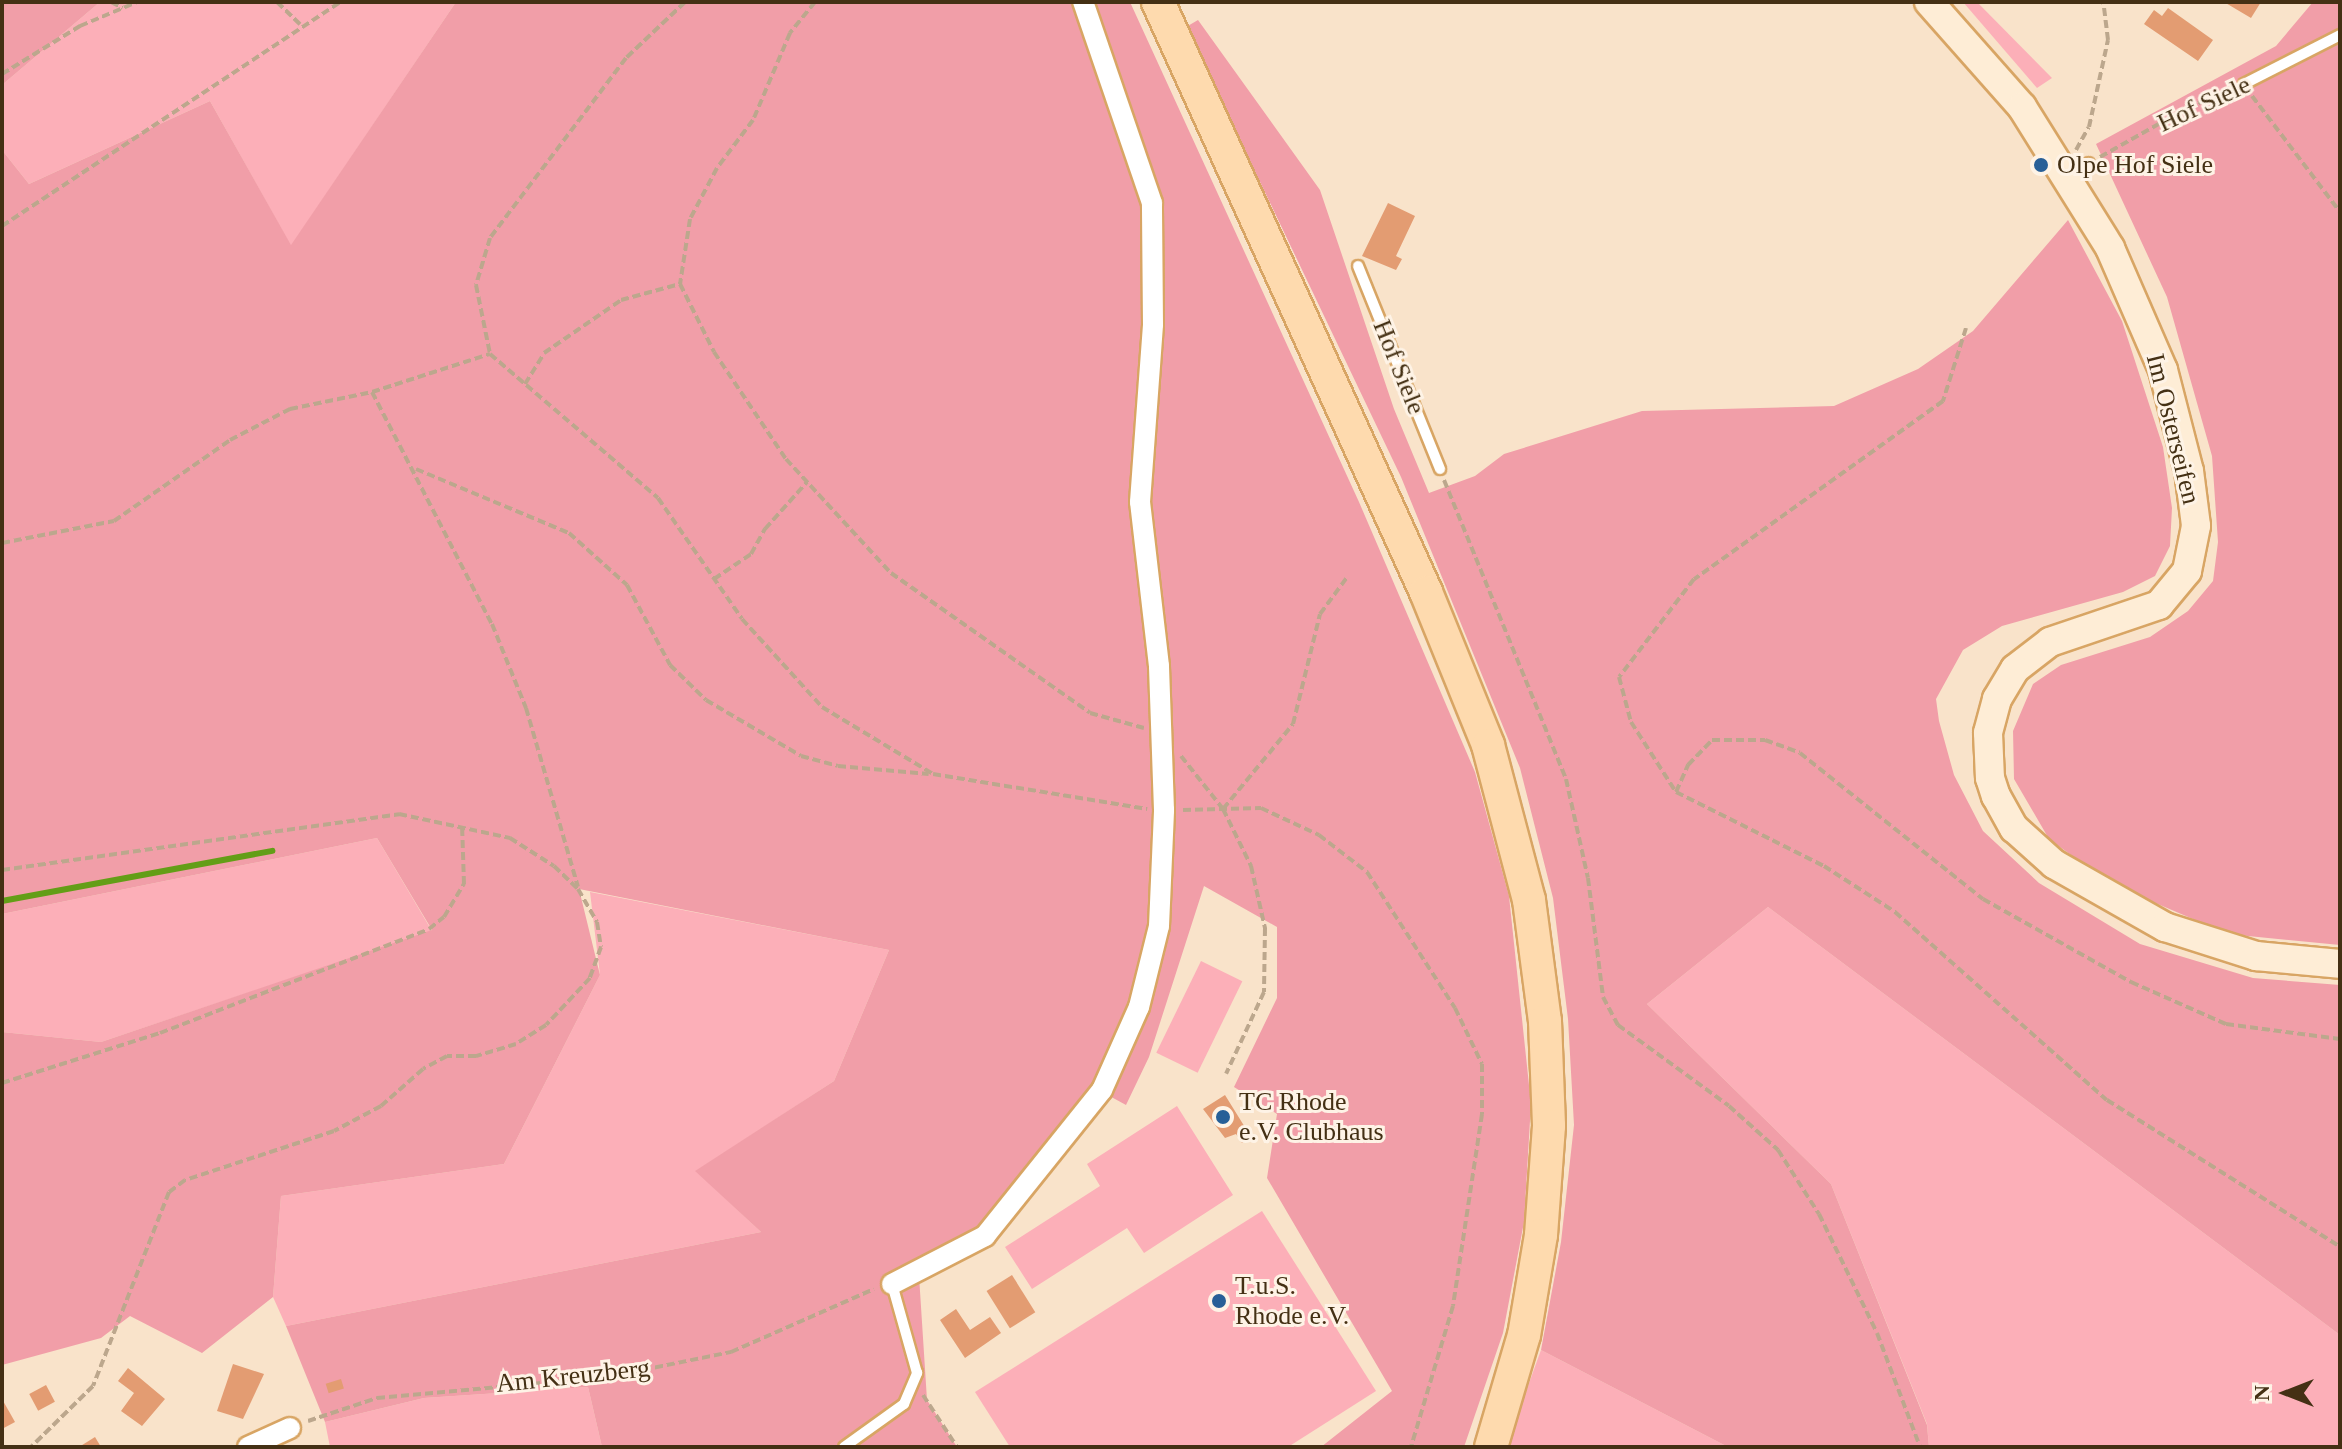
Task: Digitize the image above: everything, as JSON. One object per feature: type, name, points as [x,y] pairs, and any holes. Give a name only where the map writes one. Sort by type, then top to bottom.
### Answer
[{"type":"main road","points":[[1158,2],[1426,592],[1488,745],[1529,900],[1545,1021],[1549,1126],[1541,1235],[1524,1335],[1491,1447]]},
{"type":"street","points":[[892,1284],[985,1236],[1102,1090],[1150,973],[1159,926],[1164,810],[1162,733],[1140,502],[1153,324],[1152,203],[1083,2]]},
{"type":"street","name":"Im Osterseifen","points":[[1929,2],[2079,169],[2163,370],[2189,471],[2195,542],[2187,571],[2159,605],[2071,634],[2024,659],[2006,681],[1991,717],[1990,778],[2014,828],[2089,887],[2198,941],[2256,956],[2340,964]]},
{"type":"street","points":[[248,1447],[290,1428]]},
{"type":"lane","name":"Hof Siele","points":[[2244,84],[2340,35]]},
{"type":"lane","name":"Hof Siele","points":[[1358,266],[1440,469]]},
{"type":"lane","points":[[844,1447],[904,1404],[915,1382],[914,1351],[892,1284]]},
{"type":"path","points":[[111,2],[123,8]]},
{"type":"path","points":[[2,74],[80,26],[137,2]]},
{"type":"path","points":[[277,2],[300,24]]},
{"type":"path","points":[[2,226],[300,24],[341,2]]},
{"type":"path","points":[[685,2],[626,58],[490,238],[476,285],[490,354],[658,498],[742,619],[822,707],[933,774]]},
{"type":"path","points":[[815,2],[790,33],[753,120],[717,168],[690,219],[680,284],[714,352],[807,482],[891,573],[1090,713],[1162,733],[1223,809],[1251,866],[1265,928],[1264,992],[1226,1074]]},
{"type":"path","points":[[2079,169],[2108,40],[2103,2]]},
{"type":"path","points":[[2244,84],[2290,153],[2340,212]]},
{"type":"path","name":"Hof Siele","points":[[2079,169],[2187,108],[2244,84]]},
{"type":"path","points":[[525,384],[544,353],[621,300],[680,284]]},
{"type":"path","points":[[1966,328],[1943,401],[1694,579],[1619,677],[1631,722],[1676,792],[1824,866],[1895,912],[2107,1100],[2340,1247]]},
{"type":"path","points":[[2,543],[114,521],[230,440],[290,409],[372,392],[490,354]]},
{"type":"path","points":[[31,1447],[93,1386],[169,1192],[185,1180],[334,1131],[381,1106],[423,1069],[447,1056],[476,1056],[516,1044],[546,1025],[590,978],[601,947],[597,922],[578,889],[526,708],[492,624],[416,469],[372,392]]},
{"type":"path","points":[[416,469],[569,533],[627,585],[670,665],[706,700],[801,756],[838,766],[933,774],[1122,808],[1261,808],[1319,835],[1367,872],[1455,1008],[1482,1064],[1482,1114],[1466,1237],[1453,1306],[1411,1447]]},
{"type":"path","points":[[1440,469],[1566,779],[1588,878],[1603,997],[1618,1025],[1729,1106],[1778,1150],[1819,1214],[1877,1333],[1920,1447]]},
{"type":"path","points":[[714,579],[751,554],[765,529],[807,482]]},
{"type":"path","points":[[1223,809],[1293,724],[1320,614],[1348,576]]},
{"type":"path","points":[[1676,792],[1688,765],[1712,740],[1765,740],[1800,753],[1983,899],[2131,982],[2226,1024],[2340,1039]]},
{"type":"path","points":[[2,870],[399,814],[462,824],[510,838],[578,889]]},
{"type":"path","points":[[2,1083],[160,1033],[429,929],[444,917],[464,884],[462,824]]},
{"type":"path","name":"Am Kreuzberg","points":[[290,1428],[377,1398],[608,1377],[731,1352],[892,1284]]},
{"type":"path","points":[[915,1382],[957,1447]]},
{"type":"shaded area","points":[[2,2],[100,2],[2,85]]},
{"type":"shaded area","points":[[100,2],[456,2],[291,246],[210,101],[29,184],[2,150],[2,85]]},
{"type":"shaded area","points":[[456,2],[1130,2],[1359,502],[1475,772],[1509,896],[1531,1104],[1524,1222],[1503,1333],[1464,1447],[1321,1447],[1392,1391],[1267,1178],[1277,1114],[1234,1087],[1277,998],[1277,927],[1204,886],[1149,1057],[1126,1105],[1093,1087],[979,1230],[918,1260],[927,1400],[957,1447],[602,1447],[588,1387],[424,1398],[325,1422],[286,1326],[761,1232],[695,1171],[834,1081],[889,950],[579,889],[600,975],[504,1164],[281,1196],[273,1297],[202,1353],[130,1316],[101,1338],[2,1365],[2,1032],[101,1042],[432,930],[377,838],[2,914],[2,150],[29,184],[210,101],[291,245]]},
{"type":"shaded area","points":[[1963,2],[1977,2],[2052,78],[2037,88]]},
{"type":"shaded area","points":[[2313,2],[2340,2],[2340,945],[2228,934],[2111,884],[2049,839],[2014,779],[2013,731],[2033,684],[2061,665],[2150,637],[2188,611],[2213,581],[2218,542],[2212,456],[2167,297],[2096,144],[2276,46]]},
{"type":"shaded area","points":[[1198,20],[1320,190],[1394,409],[1429,493],[1475,476],[1504,454],[1642,411],[1834,406],[1918,369],[1973,331],[2068,220],[2122,321],[2163,447],[2172,508],[2170,546],[2155,576],[2123,592],[2002,626],[1963,650],[1936,699],[1939,721],[1954,775],[1983,831],[2039,883],[2140,944],[2253,978],[2340,985],[2340,1335],[1768,907],[1647,1004],[1831,1184],[1927,1425],[1929,1447],[1728,1447],[1541,1350],[1561,1242],[1574,1125],[1568,1019],[1553,898],[1520,768],[1401,477],[1186,27]]},
{"type":"shaded area","points":[[377,838],[432,931],[101,1042],[2,1032],[2,914]]},
{"type":"shaded area","points":[[590,892],[889,950],[834,1081],[696,1171],[761,1232],[286,1326],[273,1297],[281,1196],[504,1164],[600,975]]},
{"type":"shaded area","points":[[1768,907],[2340,1335],[2340,1447],[1929,1447],[1927,1424],[1831,1184],[1647,1004]]},
{"type":"shaded area","points":[[1201,961],[1242,981],[1198,1073],[1156,1053]]},
{"type":"shaded area","points":[[1177,1106],[1233,1195],[1144,1253],[1127,1228],[1032,1289],[1005,1247],[1100,1186],[1087,1164]]},
{"type":"shaded area","name":"T.u.S. Rhode e.V.","points":[[1262,1211],[1376,1391],[1288,1447],[1010,1447],[975,1392]]},
{"type":"shaded area","points":[[1541,1350],[1728,1447],[1506,1447]]},
{"type":"shaded area","points":[[588,1387],[602,1447],[330,1447],[325,1422],[424,1398]]},
{"type":"building","points":[[2224,2],[2261,2],[2251,18]]},
{"type":"building","points":[[2168,8],[2213,40],[2198,61],[2144,24],[2154,10],[2162,16]]},
{"type":"building","points":[[1388,203],[1415,216],[1396,256],[1402,259],[1396,270],[1362,256]]},
{"type":"building","name":"TC Rhode e.V. Clubhaus","points":[[1225,1095],[1251,1137],[1242,1143],[1236,1134],[1225,1138],[1203,1109]]},
{"type":"building","points":[[1012,1275],[1035,1312],[1010,1328],[987,1291]]},
{"type":"building","points":[[956,1309],[970,1330],[990,1317],[1001,1333],[965,1358],[940,1320]]},
{"type":"building","points":[[233,1364],[264,1374],[243,1419],[217,1411]]},
{"type":"building","points":[[128,1368],[165,1399],[142,1426],[121,1411],[134,1393],[118,1381]]},
{"type":"building","points":[[341,1379],[344,1389],[329,1393],[326,1384]]},
{"type":"building","points":[[46,1385],[55,1402],[38,1411],[29,1394]]},
{"type":"building","points":[[2,1399],[15,1422],[2,1429]]},
{"type":"building","points":[[95,1437],[101,1447],[79,1447]]},
{"type":"waterway","points":[[2,901],[272,851]]},
{"type":"place","name":"Olpe Hof Siele","points":[[2041,165]]},
{"type":"place","name":"TC Rhode e.V. Clubhaus","points":[[1223,1117]]},
{"type":"place","name":"T.u.S. Rhode e.V.","points":[[1219,1301]]}]
